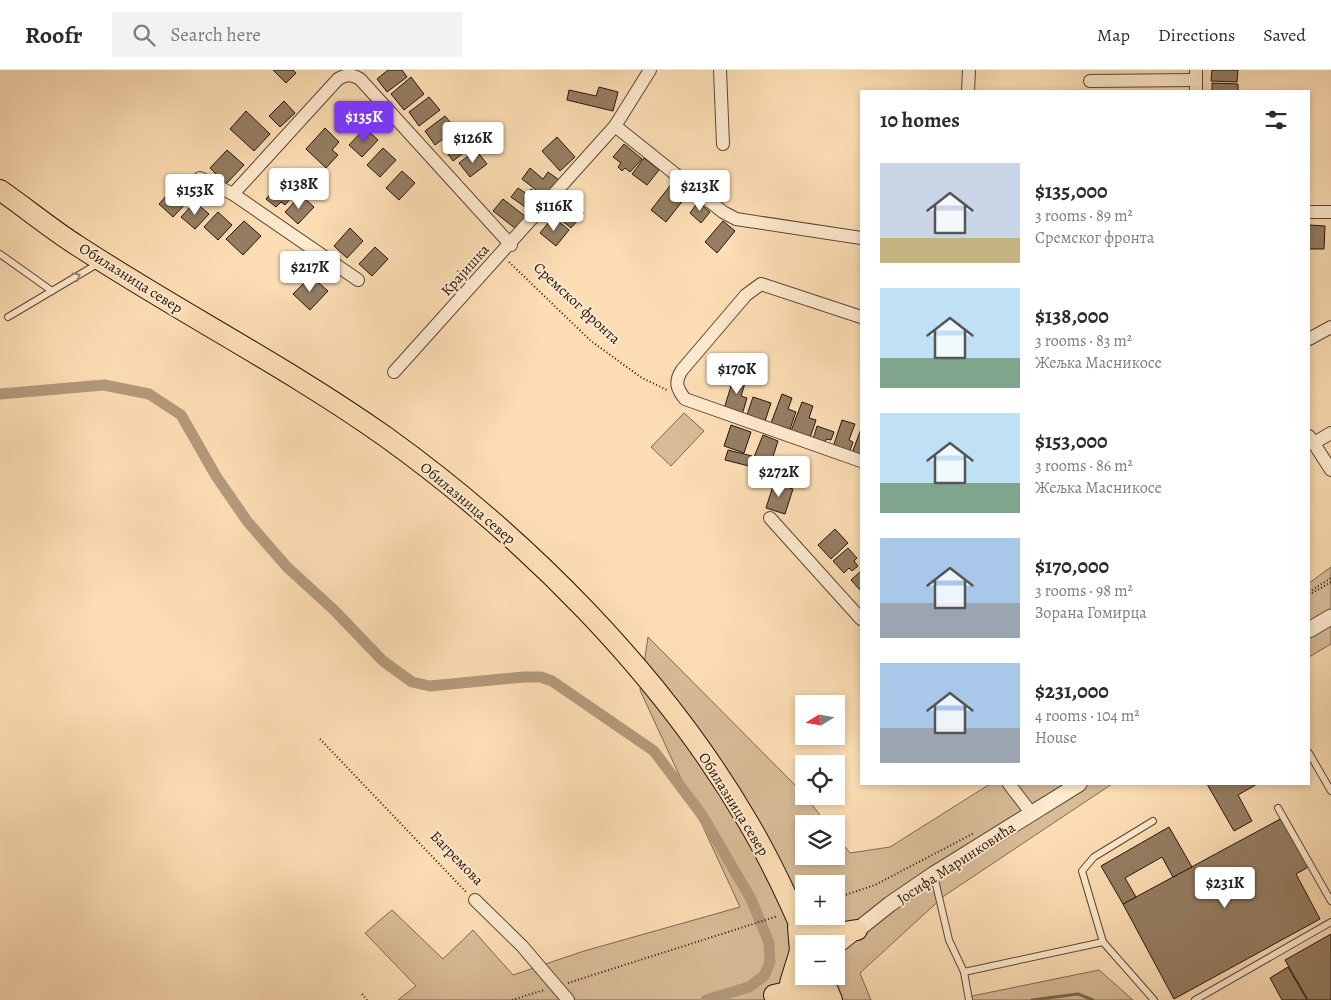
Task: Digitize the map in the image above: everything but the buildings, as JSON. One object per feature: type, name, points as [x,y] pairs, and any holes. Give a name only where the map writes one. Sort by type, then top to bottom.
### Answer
[{"type":"main road","name":"Обилазница север","points":[[0,190],[102,261],[385,437],[458,492],[508,534],[570,594],[613,641],[679,720],[722,780],[748,821],[795,914]]},
{"type":"main road","points":[[811,925],[831,934],[858,930]]},
{"type":"main road","points":[[825,985],[831,1000]]},
{"type":"main road","points":[[770,998],[793,990],[808,990],[820,993],[831,1000]]},
{"type":"street","name":"Крајишка","points":[[394,372],[502,255],[615,126],[650,70]]},
{"type":"street","points":[[720,70],[723,144]]},
{"type":"street","points":[[968,70],[968,90]]},
{"type":"street","points":[[234,194],[338,79],[354,75],[360,79],[511,244]]},
{"type":"street","points":[[1090,81],[1196,80]]},
{"type":"street","points":[[615,126],[723,212],[736,220],[860,238]]},
{"type":"street","points":[[200,178],[234,194],[358,280]]},
{"type":"street","points":[[1310,212],[1331,212]]},
{"type":"street","points":[[860,317],[761,284],[746,295],[677,377],[677,385],[686,399],[860,461]]},
{"type":"street","points":[[1310,338],[1331,327]]},
{"type":"street","points":[[1331,433],[1311,440],[1331,470]]},
{"type":"street","points":[[770,518],[860,618]]},
{"type":"street","points":[[1310,629],[1331,617]]},
{"type":"street","points":[[1010,785],[1032,814]]},
{"type":"street","name":"Јосифа Маринковића","points":[[845,940],[934,874],[1077,785]]},
{"type":"street","name":"Багремова","points":[[475,900],[522,946],[568,1000]]},
{"type":"street","points":[[770,998],[795,979]]},
{"type":"lane","points":[[0,254],[52,291]]},
{"type":"lane","points":[[8,317],[102,261]]},
{"type":"lane","points":[[1310,755],[1331,791]]},
{"type":"lane","points":[[1278,808],[1331,901]]},
{"type":"lane","points":[[1153,822],[1094,857],[1082,871],[1103,942],[1154,1000]]},
{"type":"lane","points":[[934,874],[949,940],[964,972],[969,1000]]},
{"type":"lane","points":[[1195,1000],[1331,922]]},
{"type":"lane","points":[[964,972],[1103,942]]},
{"type":"path","name":"Сремског фронта","points":[[502,255],[601,350],[642,378],[686,399]]},
{"type":"path","points":[[1310,593],[1331,578]]},
{"type":"path","points":[[1310,593],[1331,582]]},
{"type":"path","name":"Багремова","points":[[320,739],[475,900]]},
{"type":"path","points":[[845,895],[875,885],[975,832]]},
{"type":"path","points":[[512,1000],[772,918]]},
{"type":"path","points":[[362,994],[367,1000]]},
{"type":"shaded area","points":[[684,413],[704,431],[671,466],[651,447]]},
{"type":"shaded area","points":[[1331,567],[1331,644],[1310,656],[1310,582]]},
{"type":"shaded area","points":[[648,637],[795,785],[795,805],[812,805],[820,815],[795,815],[795,865],[845,865],[845,847],[850,853],[890,847],[988,785],[1110,785],[944,896],[860,973],[871,1000],[398,1000],[416,986],[365,933],[392,910],[443,959],[473,930],[513,975],[584,951],[740,907],[640,690]]},
{"type":"shaded area","points":[[1099,970],[1133,1000],[967,1000],[972,996]]},
{"type":"waterway","points":[[0,394],[104,385],[149,394],[181,415],[216,476],[247,521],[287,567],[334,610],[383,661],[412,682],[430,686],[541,677],[552,681],[654,751],[702,815],[751,899],[769,943],[770,962],[764,976],[749,987],[706,1000]]},
{"type":"waterway","points":[[1032,1000],[1078,994],[1093,1000]]}]
